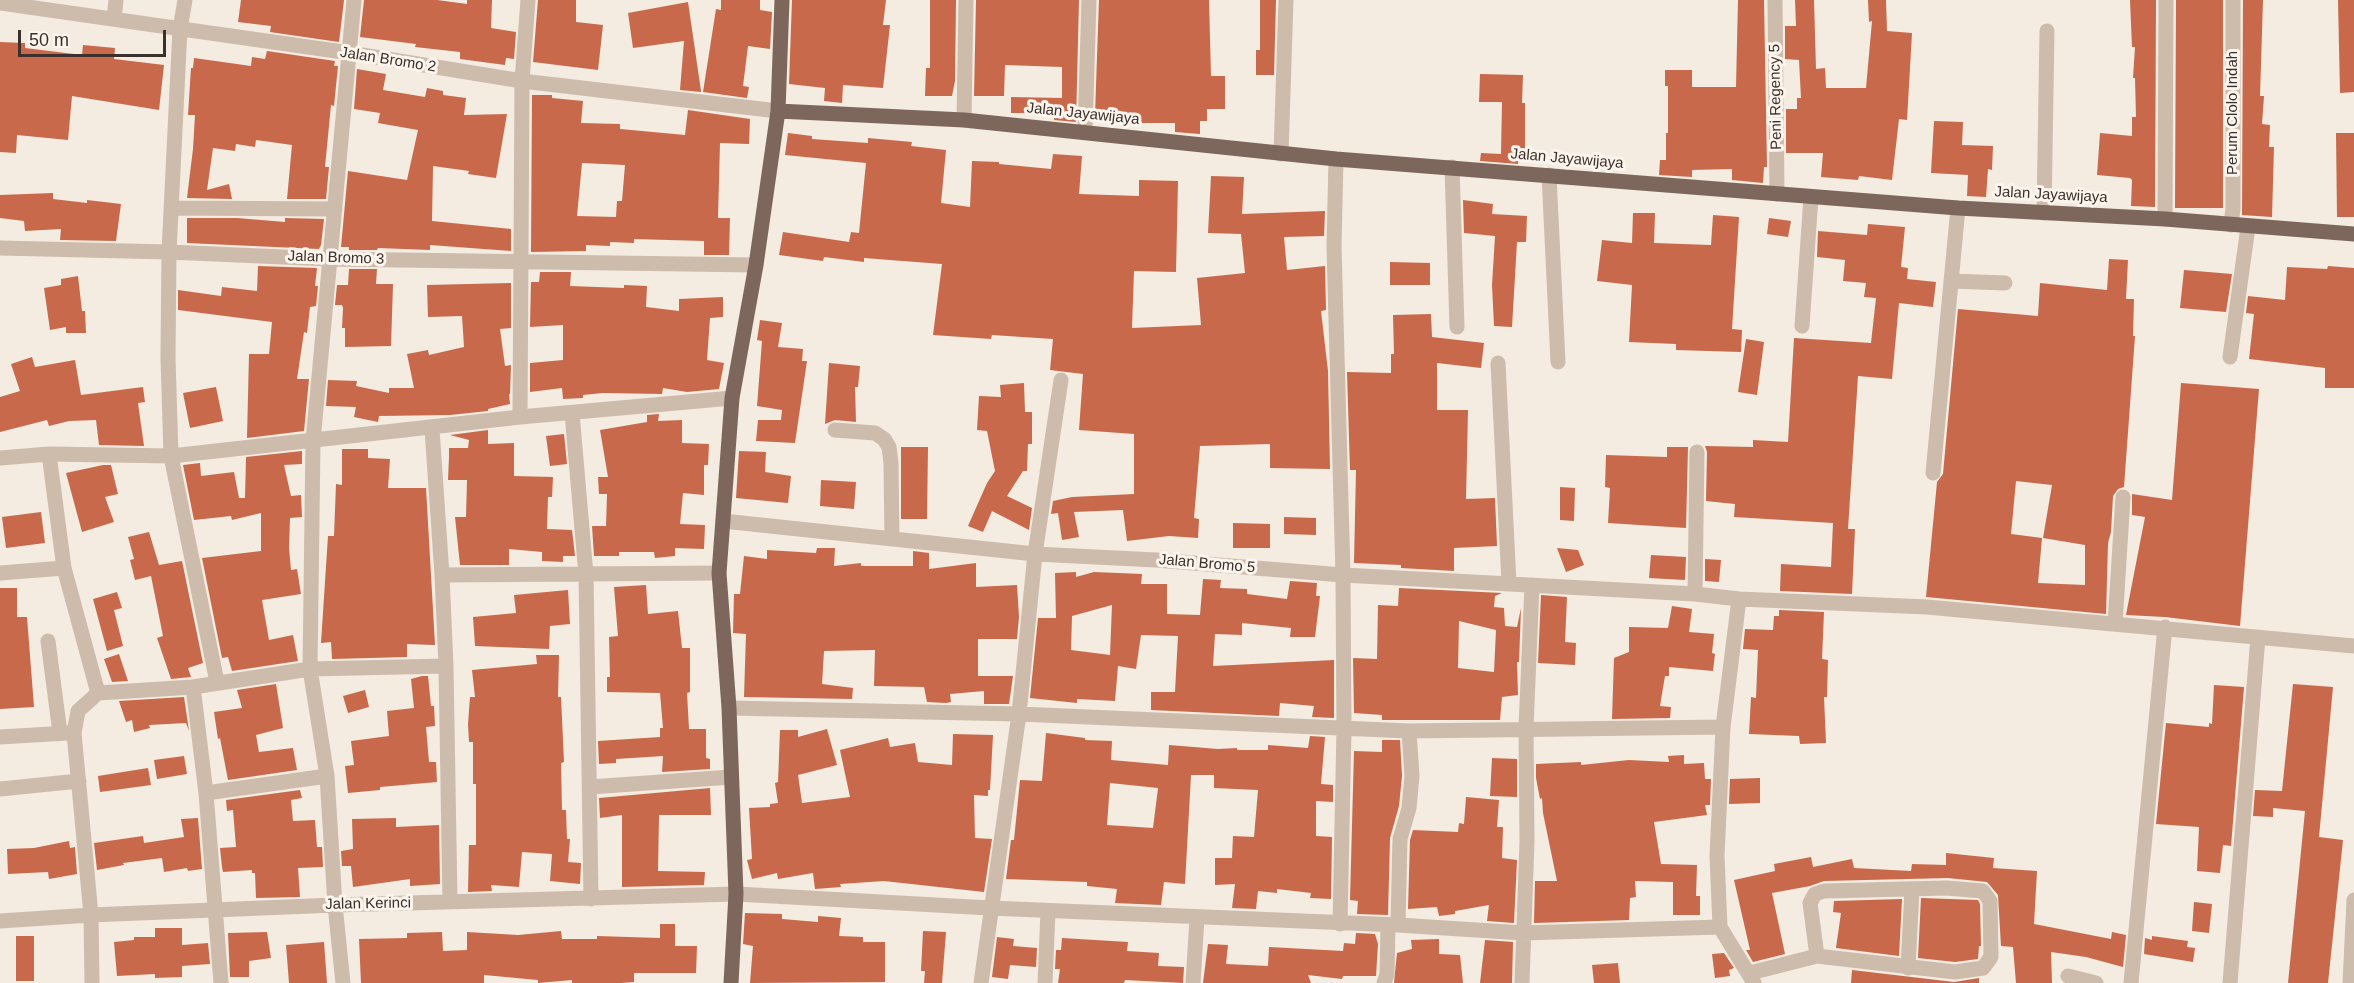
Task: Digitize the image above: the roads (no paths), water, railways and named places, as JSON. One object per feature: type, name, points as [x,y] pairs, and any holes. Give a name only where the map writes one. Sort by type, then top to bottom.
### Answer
[{"type":"main road","points":[[731,983],[736,894],[729,708],[719,573],[732,398],[756,265],[778,111],[782,0]]},
{"type":"main road","name":"Jalan Jayawijaya","points":[[778,111],[964,120],[1336,159],[1958,208],[2165,219],[2354,234]]},
{"type":"street","points":[[114,19],[116,0]]},
{"type":"street","points":[[185,0],[180,29],[169,252],[168,357],[171,456],[217,682]]},
{"type":"street","points":[[343,983],[335,905],[327,776],[310,669],[313,441],[354,0]]},
{"type":"street","points":[[520,417],[522,81],[528,0]]},
{"type":"street","points":[[964,120],[966,0]]},
{"type":"street","points":[[1085,132],[1089,0]]},
{"type":"street","points":[[1281,154],[1286,0]]},
{"type":"street","name":"Peni Regency 5","points":[[1775,0],[1778,194]]},
{"type":"street","points":[[2165,219],[2166,0]]},
{"type":"street","name":"Perum Clolo Indah","points":[[2231,225],[2234,208],[2233,0]]},
{"type":"street","name":"Jalan Bromo 2","points":[[0,3],[47,5],[114,19],[350,53],[522,81],[778,111]]},
{"type":"street","points":[[2044,213],[2046,31]]},
{"type":"street","points":[[1336,159],[1334,246],[1343,575],[1344,729],[1340,924]]},
{"type":"street","points":[[1452,167],[1457,327]]},
{"type":"street","points":[[1549,175],[1558,362]]},
{"type":"street","points":[[1802,326],[1811,196]]},
{"type":"street","points":[[171,208],[335,209]]},
{"type":"street","points":[[1933,473],[1958,208]]},
{"type":"street","points":[[2230,357],[2248,227]]},
{"type":"street","name":"Jalan Bromo 3","points":[[0,248],[329,259],[756,265]]},
{"type":"street","points":[[1952,281],[2005,283]]},
{"type":"street","points":[[1498,363],[1509,584]]},
{"type":"street","points":[[981,983],[1019,714],[1035,554],[1061,380]]},
{"type":"street","points":[[0,458],[49,454],[171,456],[432,429],[520,417],[732,398]]},
{"type":"street","points":[[572,413],[586,575],[591,899]]},
{"type":"street","points":[[432,429],[446,666],[450,903]]},
{"type":"street","points":[[835,430],[875,434],[884,439],[889,447],[892,539]]},
{"type":"street","points":[[1695,594],[1697,452]]},
{"type":"street","points":[[49,454],[64,568],[98,693]]},
{"type":"street","points":[[2115,624],[2123,497]]},
{"type":"street","name":"Jalan Bromo 5","points":[[723,521],[1035,554],[1156,560],[1343,575],[1695,594],[1739,599],[1927,607],[2354,646]]},
{"type":"street","points":[[0,573],[64,568]]},
{"type":"street","points":[[442,575],[719,573]]},
{"type":"street","points":[[1522,983],[1527,842],[1526,728],[1532,585]]},
{"type":"street","points":[[1739,599],[1723,727],[1717,856],[1720,927],[1752,978],[1817,956],[1954,972],[1983,968],[1991,957],[1990,901],[1988,895],[1983,891],[1947,888],[1833,890],[1815,894],[1810,903],[1817,956]]},
{"type":"street","points":[[2131,983],[2165,627]]},
{"type":"street","points":[[2230,983],[2258,637]]},
{"type":"street","points":[[48,641],[79,781],[91,915],[92,983]]},
{"type":"street","points":[[67,733],[78,711],[98,693],[194,687],[310,669],[446,666]]},
{"type":"street","points":[[194,687],[206,793],[221,983]]},
{"type":"street","points":[[729,708],[1019,714],[1409,731],[1723,727]]},
{"type":"street","points":[[1384,983],[1393,925],[1400,839],[1408,808],[1412,776],[1409,731]]},
{"type":"street","points":[[0,737],[67,733]]},
{"type":"street","points":[[206,793],[327,776]]},
{"type":"street","points":[[590,787],[730,777]]},
{"type":"street","points":[[0,789],[79,781]]},
{"type":"street","points":[[1908,968],[1912,889]]},
{"type":"street","name":"Jalan Kerinci","points":[[0,921],[335,905],[736,894],[1523,933],[1720,927]]},
{"type":"street","points":[[2350,983],[2354,901]]},
{"type":"street","points":[[1045,983],[1048,911]]},
{"type":"street","points":[[1193,983],[1197,918]]},
{"type":"street","points":[[2068,976],[2096,983]]}]
